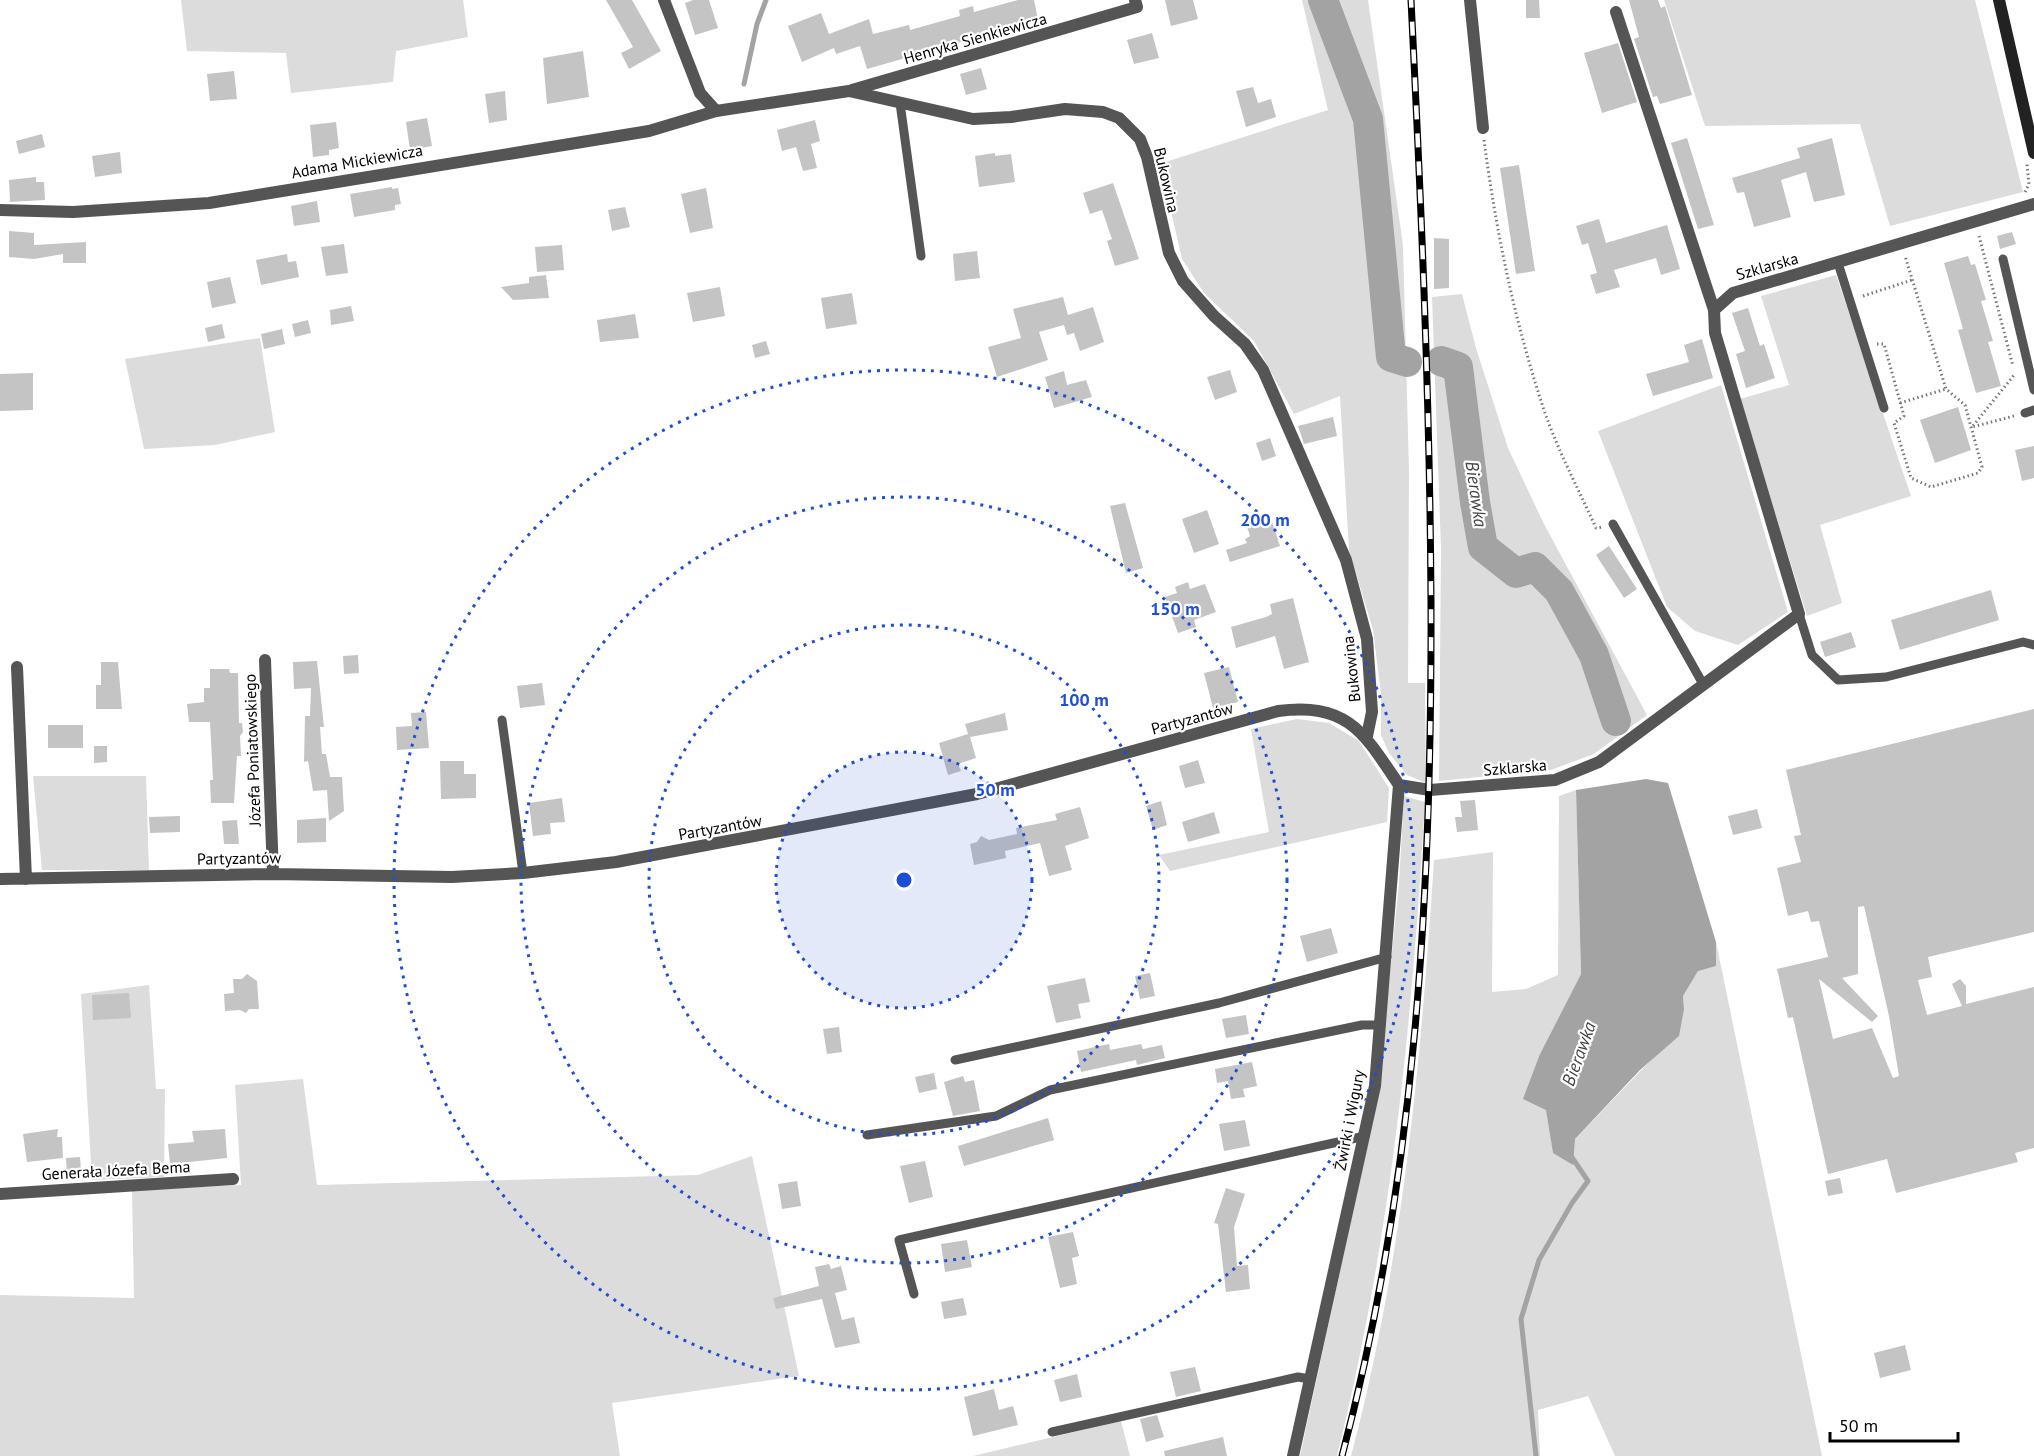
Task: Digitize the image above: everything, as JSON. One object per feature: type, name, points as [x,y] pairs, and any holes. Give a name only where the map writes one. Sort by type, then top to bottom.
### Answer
[{"type":"main road","points":[[1999,0],[2030,157]]},
{"type":"street","points":[[664,0],[700,93],[716,111]]},
{"type":"street","name":"Henryka Sienkiewicza","points":[[849,91],[1137,7],[1135,0]]},
{"type":"street","points":[[1470,0],[1483,128]]},
{"type":"street","points":[[1616,12],[1714,310],[1715,333],[1799,614]]},
{"type":"street","name":"Bukowina","points":[[716,111],[849,91],[973,118],[1011,117],[1065,109],[1103,112],[1119,118],[1140,139],[1147,156],[1169,254],[1183,281],[1197,299],[1245,344],[1263,370],[1347,560],[1367,639],[1372,712],[1367,736]]},
{"type":"street","name":"Adama Mickiewicza","points":[[0,210],[73,212],[208,203],[649,131],[716,111]]},
{"type":"street","name":"Szklarska","points":[[1714,310],[1733,293],[2029,205]]},
{"type":"street","name":"Szklarska","points":[[1399,785],[1430,790],[1555,780],[1599,762],[1799,614]]},
{"type":"street","name":"Józefa Poniatowskiego","points":[[265,660],[273,874]]},
{"type":"street","points":[[17,667],[26,879]]},
{"type":"street","name":"Partyzantów","points":[[0,879],[273,874],[452,877],[523,873],[628,860],[966,796],[1278,711],[1298,709],[1334,715],[1352,724],[1367,736],[1399,785]]},
{"type":"street","name":"Żwirki i Wigury","points":[[1293,1456],[1375,1086],[1399,785]]},
{"type":"street","name":"Generała Józefa Bema","points":[[0,1194],[233,1179]]},
{"type":"lane","points":[[900,103],[921,256]]},
{"type":"lane","points":[[2003,259],[2034,390]]},
{"type":"lane","points":[[1838,263],[1884,408]]},
{"type":"lane","points":[[1613,524],[1703,684]]},
{"type":"lane","points":[[1799,614],[1812,655],[1838,680],[1886,677],[2023,642],[2034,645]]},
{"type":"lane","points":[[502,720],[523,873]]},
{"type":"lane","points":[[955,1060],[1219,1003],[1386,957]]},
{"type":"lane","points":[[867,1135],[996,1116],[1050,1090],[1362,1024],[1381,1025]]},
{"type":"lane","points":[[914,1294],[899,1240],[1365,1136]]},
{"type":"lane","points":[[1052,1432],[1299,1377],[1310,1379]]},
{"type":"path","points":[[1483,128],[1493,208],[1508,288],[1544,409],[1596,528],[1613,524]]},
{"type":"path","points":[[2029,205],[2024,195],[2029,184],[2030,157]]},
{"type":"path","points":[[1977,228],[2018,384]]},
{"type":"path","points":[[1874,344],[1884,344],[1904,416],[1894,423],[1911,478],[1921,485],[1931,487],[1978,473],[1982,467],[1965,405],[1946,389],[1904,251]]},
{"type":"path","points":[[1856,298],[1912,280]]},
{"type":"path","points":[[1972,427],[2015,374]]},
{"type":"path","points":[[1900,403],[1946,389]]},
{"type":"path","points":[[1972,427],[2030,411]]},
{"type":"shaded area","points":[[181,0],[463,0],[468,37],[396,51],[393,82],[291,93],[286,53],[187,51]]},
{"type":"shaded area","points":[[1302,0],[1368,0],[1403,245],[1409,471],[1408,683],[1425,683],[1426,783],[1407,775],[1389,753],[1381,735],[1381,694],[1373,630],[1349,550],[1340,396],[1294,414],[1254,341],[1204,293],[1182,259],[1166,189],[1156,165],[1328,110]]},
{"type":"shaded area","points":[[1664,0],[1975,0],[2023,192],[1890,226],[1860,124],[1705,126]]},
{"type":"shaded area","points":[[1836,275],[1911,496],[1820,525],[1842,603],[1807,616],[1740,399],[1789,385],[1761,296]]},
{"type":"shaded area","points":[[1462,294],[1476,348],[1508,448],[1544,524],[1647,715],[1594,754],[1551,770],[1439,781],[1441,549],[1432,297]]},
{"type":"shaded area","points":[[260,338],[275,432],[215,445],[144,449],[125,359]]},
{"type":"shaded area","points":[[1721,385],[1788,612],[1738,645],[1695,631],[1667,607],[1598,431]]},
{"type":"shaded area","points":[[1297,719],[1329,723],[1359,741],[1389,788],[1387,822],[1170,871],[1159,855],[1269,832],[1251,729]]},
{"type":"shaded area","points":[[33,776],[146,776],[149,870],[42,870]]},
{"type":"shaded area","points":[[1576,790],[1581,974],[1540,1054],[1553,1153],[1575,1139],[1653,1058],[1684,1009],[1683,996],[1698,970],[1716,966],[1716,942],[1822,1456],[1615,1456],[1588,1396],[1538,1410],[1540,1456],[1351,1456],[1369,1383],[1397,1234],[1416,1085],[1434,860],[1493,852],[1492,992],[1526,989],[1558,975],[1559,796]]},
{"type":"shaded area","points":[[1404,796],[1425,802],[1406,1050],[1385,1212],[1372,1293],[1337,1456],[1300,1456],[1377,1101],[1399,883]]},
{"type":"shaded area","points":[[149,985],[156,1089],[165,1089],[164,1177],[92,1180],[81,994]]},
{"type":"shaded area","points":[[303,1079],[317,1185],[698,1175],[752,1156],[799,1376],[612,1403],[620,1456],[0,1456],[0,1295],[134,1298],[132,1190],[241,1185],[235,1085]]},
{"type":"shaded area","points":[[1121,1421],[1130,1456],[973,1456]]},
{"type":"water","points":[[1646,779],[1668,783],[1716,942],[1716,966],[1698,971],[1683,996],[1684,1009],[1679,1036],[1640,1070],[1575,1139],[1573,1165],[1553,1153],[1546,1110],[1523,1099],[1540,1054],[1581,974],[1576,790]]},
{"type":"building","points":[[606,0],[632,0],[661,51],[629,69],[621,53],[633,47]]},
{"type":"building","points":[[693,0],[709,0],[718,28],[695,35],[685,3]]},
{"type":"building","points":[[1018,0],[1034,0],[1038,20],[867,69],[860,46],[836,54],[834,48],[802,62],[788,26],[821,13],[829,34],[869,19],[873,34],[909,25],[910,30],[960,16],[959,10],[973,6],[974,12]]},
{"type":"building","points":[[1165,0],[1193,0],[1198,19],[1171,26]]},
{"type":"building","points":[[1526,0],[1539,0],[1540,18],[1526,18]]},
{"type":"building","points":[[1629,0],[1658,0],[1661,8],[1665,6],[1692,95],[1660,104],[1657,96],[1653,97],[1634,39],[1639,37]]},
{"type":"building","points":[[1152,33],[1159,58],[1134,64],[1127,40]]},
{"type":"building","points":[[1618,43],[1637,102],[1602,113],[1584,53]]},
{"type":"building","points":[[583,51],[589,97],[547,104],[543,58]]},
{"type":"building","points":[[981,68],[987,89],[966,95],[960,74]]},
{"type":"building","points":[[234,71],[237,99],[210,101],[207,74]]},
{"type":"building","points":[[1253,87],[1258,103],[1271,99],[1276,117],[1246,127],[1236,91]]},
{"type":"building","points":[[505,91],[507,120],[489,123],[485,94]]},
{"type":"building","points":[[427,118],[432,146],[410,150],[406,122]]},
{"type":"building","points":[[815,120],[820,141],[811,144],[817,168],[803,171],[796,147],[782,151],[777,130]]},
{"type":"building","points":[[336,122],[339,148],[329,150],[329,155],[313,157],[310,125]]},
{"type":"building","points":[[42,134],[45,147],[19,154],[16,141]]},
{"type":"building","points":[[1687,138],[1714,225],[1698,229],[1671,143]]},
{"type":"building","points":[[1832,138],[1845,195],[1814,202],[1806,172],[1781,180],[1791,217],[1754,227],[1744,192],[1737,193],[1732,178],[1800,158],[1797,148]]},
{"type":"building","points":[[120,152],[122,173],[95,177],[92,156]]},
{"type":"building","points":[[995,153],[995,156],[1011,154],[1015,182],[979,187],[975,156]]},
{"type":"building","points":[[1519,165],[1535,271],[1516,274],[1500,168]]},
{"type":"building","points":[[36,177],[36,182],[44,182],[45,200],[10,202],[9,180]]},
{"type":"building","points":[[1113,183],[1139,259],[1115,266],[1107,241],[1112,239],[1102,210],[1090,214],[1083,193]]},
{"type":"building","points":[[392,187],[392,189],[398,188],[401,204],[395,205],[395,210],[354,217],[350,194]]},
{"type":"building","points":[[706,188],[713,228],[690,233],[681,194]]},
{"type":"building","points":[[317,201],[320,222],[294,226],[291,206]]},
{"type":"building","points":[[625,207],[630,227],[612,231],[608,210]]},
{"type":"building","points":[[1599,219],[1606,243],[1667,225],[1680,269],[1661,275],[1656,258],[1614,270],[1620,287],[1596,294],[1590,275],[1597,273],[1588,243],[1582,245],[1576,226]]},
{"type":"building","points":[[9,231],[34,233],[34,245],[86,242],[86,263],[63,263],[63,254],[34,259],[9,257]]},
{"type":"building","points":[[2012,232],[2016,244],[2000,249],[1997,236]]},
{"type":"building","points":[[1434,238],[1449,239],[1449,288],[1434,289]]},
{"type":"building","points":[[344,244],[348,273],[326,276],[321,247]]},
{"type":"building","points":[[562,245],[564,270],[537,272],[535,247]]},
{"type":"building","points":[[977,251],[980,278],[955,281],[953,254]]},
{"type":"building","points":[[287,254],[288,262],[296,261],[299,277],[261,285],[256,260]]},
{"type":"building","points":[[1968,256],[1971,265],[1975,264],[1986,300],[1981,301],[1993,341],[1988,342],[2001,386],[1976,393],[1958,330],[1963,329],[1944,263]]},
{"type":"building","points":[[546,275],[549,298],[513,300],[501,287],[529,283],[529,277]]},
{"type":"building","points":[[230,277],[236,303],[212,308],[207,282]]},
{"type":"building","points":[[720,287],[725,316],[693,322],[687,293]]},
{"type":"building","points":[[852,293],[857,324],[826,329],[821,298]]},
{"type":"building","points":[[1063,297],[1068,315],[1093,307],[1104,342],[1080,351],[1074,333],[1067,335],[1064,325],[1039,332],[1048,360],[997,377],[988,347],[1021,338],[1013,309]]},
{"type":"building","points":[[351,306],[354,321],[331,325],[330,310]]},
{"type":"building","points":[[1748,308],[1760,346],[1764,344],[1775,378],[1746,388],[1736,354],[1745,351],[1732,313]]},
{"type":"building","points":[[635,314],[639,338],[600,342],[597,320]]},
{"type":"building","points":[[308,320],[311,333],[295,337],[292,324]]},
{"type":"building","points":[[222,324],[225,338],[208,342],[205,328]]},
{"type":"building","points":[[282,329],[285,344],[264,349],[261,334]]},
{"type":"building","points":[[1702,339],[1713,378],[1653,396],[1646,374],[1689,362],[1684,345]]},
{"type":"building","points":[[766,341],[770,354],[755,358],[752,345]]},
{"type":"building","points":[[1230,370],[1237,392],[1215,400],[1207,377]]},
{"type":"building","points":[[1064,371],[1067,385],[1086,380],[1092,397],[1054,408],[1045,377]]},
{"type":"building","points":[[33,373],[33,410],[0,411],[0,374]]},
{"type":"building","points":[[1958,407],[1971,450],[1935,463],[1920,420]]},
{"type":"building","points":[[1333,417],[1337,436],[1304,444],[1298,426]]},
{"type":"building","points":[[1270,438],[1276,456],[1262,461],[1256,443]]},
{"type":"building","points":[[2034,446],[2034,478],[2022,481],[2015,450]]},
{"type":"building","points":[[1125,503],[1143,568],[1126,573],[1110,506]]},
{"type":"building","points":[[1207,510],[1219,544],[1194,553],[1182,519]]},
{"type":"building","points":[[1271,519],[1280,546],[1230,562],[1226,550],[1247,543],[1245,539],[1250,536],[1247,527]]},
{"type":"building","points":[[1609,546],[1637,589],[1624,598],[1596,555]]},
{"type":"building","points":[[1188,582],[1190,589],[1205,584],[1216,612],[1194,620],[1196,627],[1178,633],[1165,597],[1177,593],[1175,587]]},
{"type":"building","points":[[1991,590],[1999,620],[1900,650],[1891,620]]},
{"type":"building","points":[[1293,598],[1309,662],[1284,669],[1275,636],[1236,648],[1231,627],[1266,617],[1272,614],[1270,604]]},
{"type":"building","points":[[1851,632],[1856,647],[1825,657],[1820,642]]},
{"type":"building","points":[[358,655],[359,673],[344,674],[343,656]]},
{"type":"building","points":[[317,661],[324,727],[320,727],[322,754],[326,754],[330,777],[342,777],[344,811],[329,821],[327,790],[313,791],[308,761],[304,762],[305,716],[310,716],[311,688],[294,689],[293,662]]},
{"type":"building","points":[[101,662],[118,662],[122,709],[96,709],[96,685],[101,685]]},
{"type":"building","points":[[1229,667],[1238,702],[1213,708],[1204,673]]},
{"type":"building","points":[[210,669],[229,669],[230,673],[238,673],[239,723],[242,723],[243,732],[240,736],[241,756],[237,756],[234,803],[211,803],[210,780],[213,780],[210,722],[189,722],[187,704],[204,702],[204,688],[210,688]]},
{"type":"building","points":[[542,683],[545,705],[520,708],[517,686]]},
{"type":"building","points":[[2034,709],[2034,932],[1928,957],[1932,977],[1918,980],[1927,1015],[1962,1006],[1952,984],[1960,979],[1966,986],[1966,1004],[2034,987],[2034,1148],[2015,1153],[2018,1162],[1896,1193],[1887,1159],[1828,1174],[1793,1017],[1788,1018],[1777,969],[1828,957],[1819,921],[1811,922],[1808,911],[1788,916],[1777,868],[1801,862],[1794,836],[1801,835],[1786,770]],"holes":[[[1864,906],[1889,1016],[1899,1076],[1893,1078],[1872,1028],[1833,1039],[1819,979],[1872,1022],[1878,1016],[1842,978],[1858,974],[1858,907]]]},
{"type":"building","points":[[426,712],[429,748],[397,750],[396,727],[412,726],[411,713]]},
{"type":"building","points":[[1005,713],[1008,730],[970,737],[976,758],[958,764],[961,771],[948,775],[939,743],[968,734],[965,724]]},
{"type":"building","points":[[48,725],[83,725],[83,748],[48,748]]},
{"type":"building","points":[[94,746],[107,746],[107,762],[94,763]]},
{"type":"building","points":[[1198,760],[1205,783],[1185,788],[1179,766]]},
{"type":"building","points":[[440,761],[464,761],[464,774],[476,774],[476,798],[441,799]]},
{"type":"building","points":[[562,798],[565,822],[550,823],[551,834],[533,836],[529,803]]},
{"type":"building","points":[[1475,800],[1478,830],[1457,832],[1455,817],[1462,817],[1460,801]]},
{"type":"building","points":[[1161,801],[1167,825],[1153,830],[1146,806]]},
{"type":"building","points":[[1080,807],[1089,838],[1065,846],[1072,870],[1049,876],[1040,843],[1005,851],[1006,858],[974,865],[970,844],[977,842],[981,836],[989,840],[1017,834],[1016,828],[1057,820],[1055,814]]},
{"type":"building","points":[[1757,809],[1762,828],[1733,835],[1728,816]]},
{"type":"building","points":[[1214,812],[1220,833],[1188,842],[1182,822]]},
{"type":"building","points":[[180,816],[180,832],[150,833],[149,817]]},
{"type":"building","points":[[326,818],[326,842],[297,843],[297,820]]},
{"type":"building","points":[[237,820],[239,844],[224,844],[222,821]]},
{"type":"building","points":[[1331,928],[1338,953],[1307,962],[1300,936]]},
{"type":"building","points":[[1150,973],[1155,996],[1140,999],[1135,976]]},
{"type":"building","points":[[247,974],[257,981],[259,1009],[249,1009],[246,1013],[240,1010],[225,1011],[224,994],[234,993],[233,979],[242,979]]},
{"type":"building","points":[[1085,978],[1090,1002],[1078,1004],[1081,1018],[1056,1023],[1047,986]]},
{"type":"building","points":[[129,993],[131,1018],[93,1020],[92,995]]},
{"type":"building","points":[[1246,1015],[1249,1034],[1226,1038],[1222,1019]]},
{"type":"building","points":[[839,1027],[842,1052],[827,1054],[823,1029]]},
{"type":"building","points":[[1109,1044],[1110,1050],[1141,1044],[1143,1049],[1162,1045],[1165,1058],[1137,1065],[1136,1060],[1081,1072],[1077,1051]]},
{"type":"building","points":[[1252,1062],[1257,1086],[1243,1089],[1245,1097],[1231,1099],[1228,1081],[1217,1083],[1215,1069]]},
{"type":"building","points":[[934,1073],[937,1089],[919,1093],[915,1077]]},
{"type":"building","points":[[963,1076],[965,1082],[974,1080],[980,1111],[953,1116],[944,1082]]},
{"type":"building","points":[[1048,1118],[1054,1140],[964,1166],[958,1146]]},
{"type":"building","points":[[1245,1120],[1250,1146],[1224,1151],[1219,1124]]},
{"type":"building","points":[[58,1129],[57,1137],[62,1137],[63,1158],[27,1162],[23,1134]]},
{"type":"building","points":[[225,1129],[227,1158],[170,1164],[168,1144],[194,1142],[192,1131]]},
{"type":"building","points":[[80,1157],[81,1172],[67,1173],[66,1158]]},
{"type":"building","points":[[925,1161],[933,1197],[909,1203],[900,1166]]},
{"type":"building","points":[[1840,1178],[1843,1193],[1828,1196],[1825,1181]]},
{"type":"building","points":[[797,1181],[801,1206],[782,1209],[778,1184]]},
{"type":"building","points":[[1226,1188],[1245,1194],[1234,1227],[1237,1266],[1248,1265],[1250,1289],[1226,1292],[1218,1224],[1214,1223]]},
{"type":"building","points":[[1073,1232],[1079,1256],[1072,1258],[1077,1284],[1060,1288],[1048,1237]]},
{"type":"building","points":[[967,1240],[972,1267],[945,1272],[941,1244]]},
{"type":"building","points":[[829,1264],[831,1269],[841,1266],[847,1290],[835,1293],[842,1320],[854,1317],[860,1343],[835,1348],[822,1299],[776,1309],[773,1298],[819,1286],[815,1267]]},
{"type":"building","points":[[963,1298],[967,1315],[944,1319],[941,1302]]},
{"type":"building","points":[[1905,1345],[1911,1370],[1880,1378],[1874,1353]]},
{"type":"building","points":[[1195,1367],[1201,1391],[1176,1397],[1170,1372]]},
{"type":"building","points":[[1077,1374],[1082,1397],[1060,1402],[1054,1380]]},
{"type":"building","points":[[994,1389],[999,1410],[1013,1406],[1018,1425],[973,1436],[964,1397]]},
{"type":"building","points":[[1157,1415],[1164,1437],[1146,1442],[1140,1419]]},
{"type":"building","points":[[1223,1437],[1227,1456],[1165,1456],[1164,1451]]},
{"type":"waterway","points":[[744,84],[757,24],[766,0]]},
{"type":"waterway","name":"Bierawka","points":[[1323,0],[1368,119],[1391,357],[1407,362]]},
{"type":"waterway","name":"Bierawka","points":[[1441,361],[1458,367],[1483,547],[1516,573],[1535,567],[1559,591],[1594,655],[1616,721]]},
{"type":"waterway","name":"Bierawka","points":[[1536,1456],[1521,1319],[1539,1260],[1572,1203],[1588,1181],[1571,1156]]},
{"type":"railway","points":[[1342,1456],[1367,1351],[1387,1246],[1403,1139],[1415,1032],[1423,925],[1428,818],[1431,603],[1427,376],[1411,0]]}]
